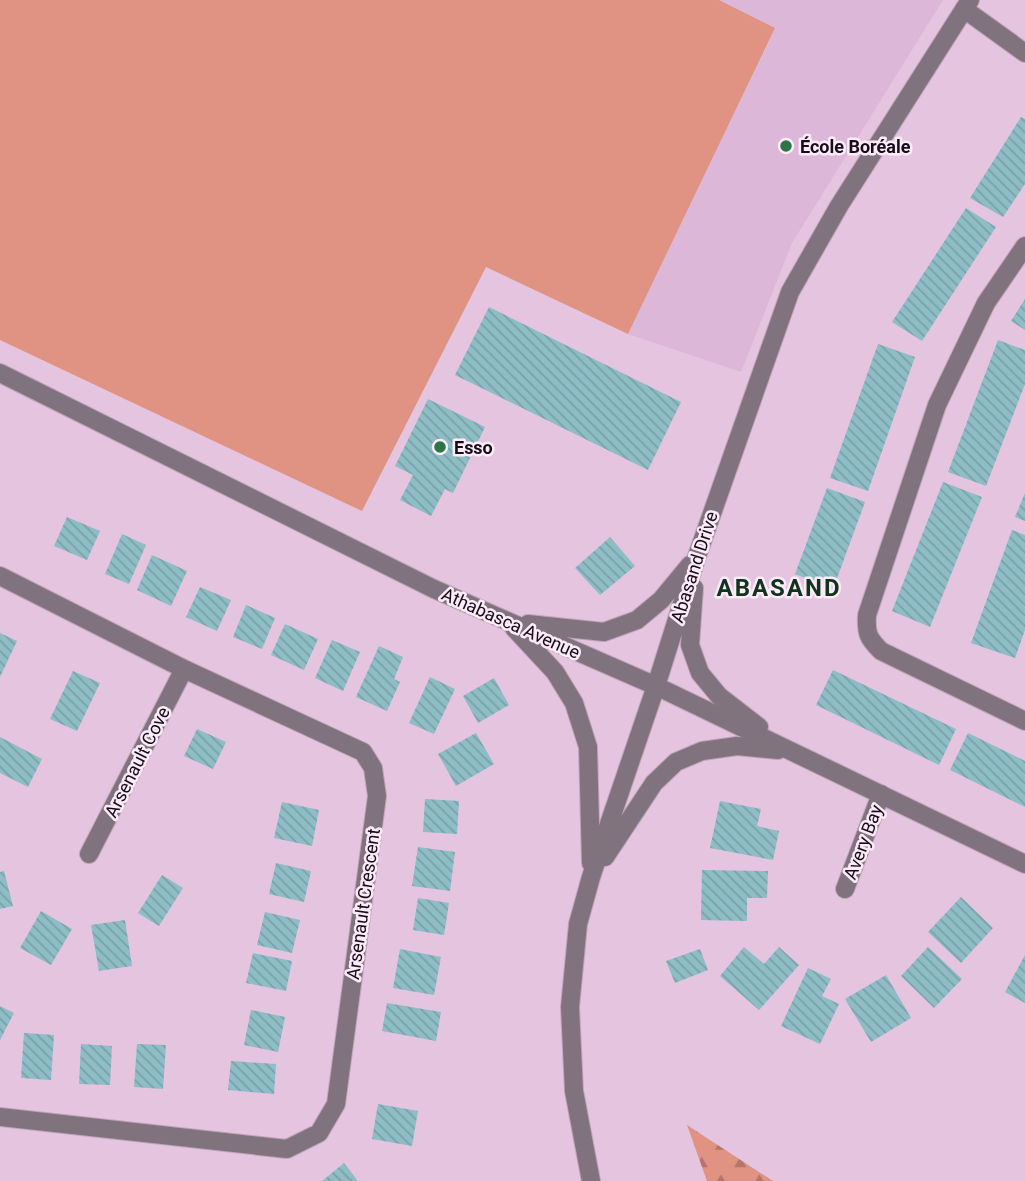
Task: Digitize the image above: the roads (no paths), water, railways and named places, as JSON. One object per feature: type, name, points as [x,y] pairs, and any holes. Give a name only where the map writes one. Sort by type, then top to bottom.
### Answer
[{"type":"street","points":[[967,4],[1025,52]]},
{"type":"street","name":"Abasand Drive","points":[[590,1181],[574,1091],[570,1007],[578,924],[592,877],[697,556],[790,292],[839,206],[967,4]]},
{"type":"street","points":[[1025,246],[986,303],[937,405],[867,615],[866,627],[869,639],[881,651],[1025,720]]},
{"type":"street","name":"Athabasca Avenue","points":[[0,373],[433,589],[656,686],[1025,864]]},
{"type":"street","points":[[509,622],[604,632],[637,620],[662,600],[697,556]]},
{"type":"street","points":[[697,556],[690,645],[700,673],[719,696],[793,752]]},
{"type":"street","name":"Arsenault Crescent","points":[[0,576],[184,669],[363,752],[373,768],[377,796],[336,1104],[319,1133],[287,1149],[0,1117]]},
{"type":"street","points":[[509,622],[555,672],[574,703],[588,747],[592,877]]},
{"type":"street","name":"Arsenault Cove","points":[[89,854],[184,669]]},
{"type":"street","points":[[592,877],[654,783],[676,762],[702,751],[737,746],[793,752]]},
{"type":"street","name":"Avery Bay","points":[[845,888],[881,794]]},
{"type":"place","name":"École Boréale","points":[[786,146]]},
{"type":"place","name":"Esso","points":[[440,447]]},
{"type":"district","name":"ABASAND","points":[[779,588]]}]
